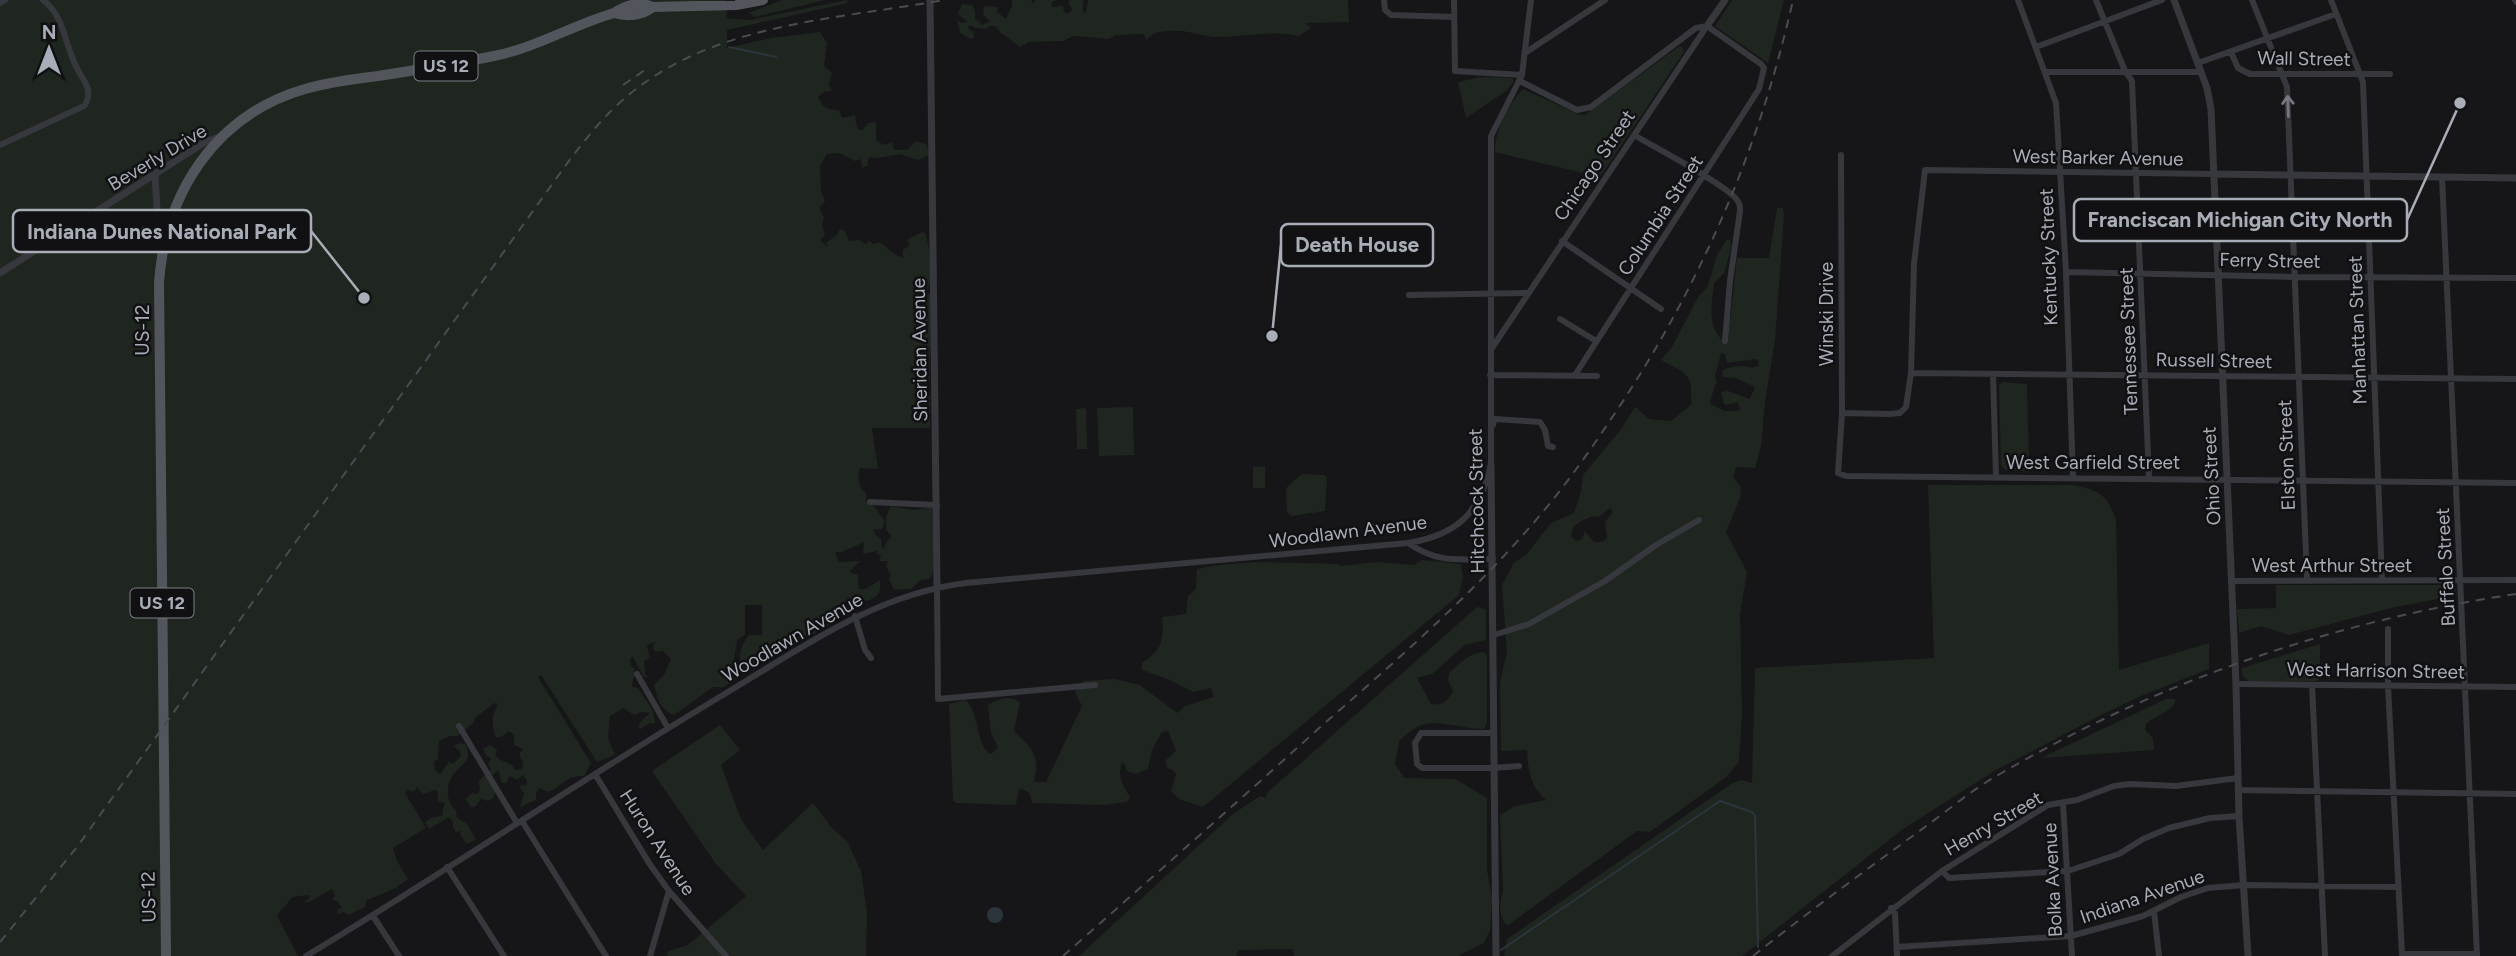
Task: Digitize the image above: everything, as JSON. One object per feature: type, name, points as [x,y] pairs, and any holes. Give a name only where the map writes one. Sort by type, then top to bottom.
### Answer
[{"type":"main road","name":"US-12","points":[[166,956],[159,284],[167,229],[180,195],[196,168],[223,136],[262,107],[304,89],[499,55],[614,13],[623,7],[645,4],[653,7],[736,5],[763,0]]},
{"type":"street","points":[[0,3],[5,0]]},
{"type":"street","points":[[0,145],[84,106],[88,101],[89,92],[51,5],[43,0]]},
{"type":"street","name":"Sheridan Avenue","points":[[930,0],[938,699],[1095,685]]},
{"type":"street","points":[[1384,0],[1385,10],[1391,15],[1454,17]]},
{"type":"street","points":[[1454,0],[1455,71],[1521,78],[1577,110],[1591,107],[1696,29],[1707,26]]},
{"type":"street","name":"Hitchcock Street","points":[[1496,956],[1490,438],[1491,136],[1521,78],[1531,0]]},
{"type":"street","points":[[1525,53],[1605,0]]},
{"type":"street","name":"Chicago Street","points":[[1492,348],[1725,0]]},
{"type":"street","name":"Kentucky Street","points":[[2018,0],[2056,103],[2066,272],[2073,478]]},
{"type":"street","name":"Tennessee Street","points":[[2096,0],[2125,71],[2132,81],[2149,478]]},
{"type":"street","points":[[2036,47],[2162,0]]},
{"type":"street","name":"Ohio Street","points":[[2174,0],[2207,88],[2211,109],[2236,684],[2239,816],[2248,956]]},
{"type":"street","name":"Elston Street","points":[[2252,0],[2287,87],[2307,580]]},
{"type":"street","name":"Manhattan Street","points":[[2331,0],[2363,82],[2382,580]]},
{"type":"street","points":[[2197,63],[2336,14]]},
{"type":"street","name":"Columbia Street","points":[[1575,375],[1759,89],[1764,68],[1761,64],[1707,26]]},
{"type":"street","name":"Wall Street","points":[[2231,51],[2238,68],[2244,72],[2283,75],[2390,74]]},
{"type":"street","points":[[2046,72],[2201,72]]},
{"type":"street","points":[[1634,135],[1704,177],[1739,202],[1725,341]]},
{"type":"street","name":"Beverly Drive","points":[[0,273],[205,142],[223,136]]},
{"type":"street","name":"Winski Drive","points":[[1838,474],[1842,413],[1841,155]]},
{"type":"street","name":"West Barker Avenue","points":[[1842,413],[1900,413],[1906,407],[1911,373],[1914,264],[1925,170],[2516,178]]},
{"type":"street","points":[[155,176],[159,244],[162,250]]},
{"type":"street","name":"Buffalo Street","points":[[2442,177],[2477,955]]},
{"type":"street","points":[[1562,241],[1661,309]]},
{"type":"street","name":"Ferry Street","points":[[2066,272],[2516,278]]},
{"type":"street","points":[[1409,295],[1528,293]]},
{"type":"street","points":[[1560,319],[1597,341]]},
{"type":"street","name":"Russell Street","points":[[1911,373],[2516,379]]},
{"type":"street","points":[[1993,374],[1996,477]]},
{"type":"street","points":[[1490,375],[1597,376]]},
{"type":"street","points":[[1490,438],[1494,419],[1536,421],[1541,422],[1548,446],[1553,447]]},
{"type":"street","name":"Woodlawn Avenue","points":[[306,956],[668,728],[855,616],[937,587],[1408,543],[1439,536],[1466,517],[1482,496],[1491,465]]},
{"type":"street","name":"West Garfield Street","points":[[1838,474],[2516,483]]},
{"type":"street","points":[[870,502],[937,505]]},
{"type":"street","points":[[1494,635],[1524,628],[1605,581],[1656,545],[1699,520]]},
{"type":"street","points":[[1408,543],[1426,555],[1438,558],[1493,559]]},
{"type":"street","name":"West Arthur Street","points":[[2231,581],[2516,580]]},
{"type":"street","points":[[855,616],[865,650],[871,658]]},
{"type":"street","points":[[2388,629],[2388,686],[2402,954],[2477,955]]},
{"type":"street","points":[[637,674],[668,728]]},
{"type":"street","name":"West Harrison Street","points":[[2236,684],[2516,687]]},
{"type":"street","points":[[2312,685],[2325,956]]},
{"type":"street","points":[[459,726],[606,956]]},
{"type":"street","points":[[1494,733],[1424,732],[1415,743],[1417,764],[1422,768],[1519,766]]},
{"type":"street","name":"Huron Avenue","points":[[595,774],[669,891],[726,956]]},
{"type":"street","name":"Henry Street","points":[[1832,956],[1942,871],[2048,805],[2063,803],[2114,786],[2176,786],[2238,778]]},
{"type":"street","points":[[2238,790],[2516,794]]},
{"type":"street","name":"Bolka Avenue","points":[[2063,803],[2072,956]]},
{"type":"street","points":[[1942,871],[1950,878],[2068,871],[2119,854],[2143,839],[2169,828],[2210,818],[2239,816]]},
{"type":"street","points":[[447,867],[504,956]]},
{"type":"street","name":"Indiana Avenue","points":[[1897,947],[2071,936],[2121,923],[2199,890],[2244,884],[2398,887]]},
{"type":"street","points":[[650,956],[669,891]]},
{"type":"street","points":[[1891,908],[1895,913],[1897,956]]},
{"type":"street","points":[[2154,911],[2158,956]]},
{"type":"street","points":[[373,916],[399,956]]},
{"type":"shaded area","points":[[0,0],[726,0],[727,18],[750,20],[847,0],[848,3],[727,30],[727,48],[771,38],[820,32],[827,43],[824,66],[832,73],[829,84],[832,91],[824,92],[818,97],[824,106],[839,110],[842,118],[855,115],[857,128],[862,131],[868,123],[876,122],[876,141],[885,145],[892,142],[894,150],[907,150],[916,141],[927,145],[929,155],[918,160],[900,154],[869,157],[867,166],[862,168],[861,159],[855,161],[839,153],[827,154],[820,166],[821,191],[825,201],[819,208],[824,218],[822,225],[825,235],[820,240],[828,247],[826,243],[836,236],[840,229],[845,231],[849,241],[859,240],[866,244],[869,241],[873,244],[880,242],[903,258],[903,250],[910,245],[907,240],[922,232],[927,239],[931,273],[926,293],[932,295],[929,381],[919,391],[930,396],[930,428],[872,428],[878,469],[860,468],[858,479],[866,493],[866,502],[875,507],[885,522],[882,529],[873,530],[881,539],[882,550],[891,536],[886,530],[886,517],[891,506],[914,510],[932,507],[934,568],[930,579],[921,580],[911,589],[894,590],[886,566],[888,561],[879,561],[881,554],[877,555],[877,551],[863,554],[864,542],[842,552],[835,552],[839,562],[860,561],[849,572],[858,575],[859,589],[866,589],[880,580],[880,588],[875,597],[747,672],[743,671],[741,666],[740,652],[749,635],[762,635],[762,605],[745,605],[745,635],[737,640],[735,680],[723,687],[713,687],[674,715],[662,707],[654,685],[664,675],[671,659],[662,650],[654,651],[656,642],[647,645],[650,658],[644,661],[645,674],[648,677],[644,677],[632,656],[631,666],[635,669],[632,687],[638,688],[647,701],[655,724],[650,723],[638,728],[650,713],[634,715],[623,708],[610,716],[608,738],[615,755],[597,762],[541,675],[538,677],[591,763],[584,776],[569,779],[548,792],[539,788],[536,800],[520,807],[524,793],[519,786],[526,785],[527,780],[523,775],[517,780],[510,776],[506,783],[502,783],[498,770],[490,778],[494,797],[488,801],[481,799],[475,807],[471,807],[465,799],[472,793],[478,794],[479,781],[491,769],[488,765],[491,758],[486,756],[483,749],[491,745],[497,750],[497,758],[515,770],[522,769],[523,763],[519,754],[523,749],[514,745],[514,735],[509,731],[496,737],[493,721],[497,707],[496,703],[493,704],[458,736],[439,741],[438,759],[434,762],[435,770],[440,774],[449,762],[453,764],[461,756],[460,751],[453,746],[465,744],[468,750],[467,759],[451,778],[448,795],[457,818],[467,824],[476,840],[466,844],[461,831],[456,832],[449,817],[429,829],[425,822],[443,816],[445,803],[438,801],[438,792],[435,790],[423,794],[417,787],[414,792],[408,790],[405,793],[426,828],[393,848],[408,879],[394,889],[367,900],[365,907],[349,915],[343,912],[337,914],[338,909],[342,908],[338,902],[332,900],[335,896],[332,889],[309,902],[304,902],[309,899],[309,895],[293,897],[277,915],[298,956],[0,956]]},
{"type":"shaded area","points":[[782,0],[825,0],[755,17],[748,13]]},
{"type":"shaded area","points":[[1012,0],[1031,0],[1033,3],[1036,0],[1057,0],[1051,3],[1052,7],[1063,6],[1064,12],[1068,14],[1072,10],[1068,2],[1070,0],[1083,0],[1083,13],[1086,12],[1088,0],[1348,0],[1349,22],[1305,23],[1311,28],[1299,36],[1269,34],[1219,37],[1164,31],[1154,33],[1146,40],[1144,34],[1116,35],[1109,39],[1073,36],[1063,41],[1029,42],[1020,47],[995,26],[989,26],[987,29],[970,25],[968,28],[974,33],[974,38],[970,39],[960,33],[957,19],[960,23],[968,22],[958,14],[962,4],[972,5],[975,20],[980,21],[981,25],[990,21],[983,15],[984,6],[998,7],[997,12],[1006,19]]},
{"type":"shaded area","points":[[1732,0],[1784,0],[1768,63],[1715,26]]},
{"type":"shaded area","points":[[1678,47],[1682,47],[1684,52],[1600,177],[1495,152],[1503,118],[1523,89],[1585,115]]},
{"type":"shaded area","points":[[1481,77],[1511,78],[1514,81],[1506,91],[1466,118],[1458,82]]},
{"type":"shaded area","points":[[1777,208],[1783,208],[1775,340],[1761,446],[1755,468],[1736,467],[1733,477],[1741,487],[1740,498],[1726,532],[1747,572],[1740,614],[1742,714],[1739,762],[1726,777],[1650,832],[1637,831],[1507,926],[1501,910],[1503,892],[1500,815],[1515,806],[1546,800],[1536,789],[1531,777],[1527,750],[1501,751],[1500,681],[1507,653],[1502,585],[1514,563],[1526,555],[1551,523],[1574,513],[1583,475],[1622,428],[1635,407],[1649,419],[1671,421],[1691,405],[1691,387],[1687,376],[1661,360],[1672,347],[1698,297],[1708,286],[1717,255],[1727,239],[1731,241],[1730,253],[1725,272],[1714,283],[1712,308],[1715,330],[1725,343],[1728,339],[1737,258],[1769,258]],"holes":[[[1721,353],[1725,354],[1727,363],[1756,359],[1759,362],[1758,366],[1752,368],[1737,366],[1722,371],[1723,377],[1736,378],[1755,387],[1750,399],[1728,391],[1721,392],[1724,404],[1737,402],[1739,411],[1725,411],[1710,403],[1717,383],[1715,376]],[[1610,508],[1613,512],[1605,522],[1607,538],[1602,542],[1594,542],[1585,531],[1582,539],[1577,541],[1572,538],[1577,524],[1593,516],[1598,517]]]},
{"type":"shaded area","points":[[2002,382],[2027,384],[2029,466],[2025,471],[2006,470],[2001,466],[1999,385]]},
{"type":"shaded area","points":[[1133,407],[1134,455],[1099,456],[1097,408]]},
{"type":"shaded area","points":[[1086,408],[1087,449],[1077,449],[1076,409]]},
{"type":"shaded area","points":[[1265,466],[1265,488],[1253,488],[1253,467]]},
{"type":"shaded area","points":[[1302,474],[1324,475],[1327,478],[1325,511],[1291,516],[1287,512],[1286,488]]},
{"type":"shaded area","points":[[1928,485],[2071,485],[2100,494],[2109,504],[2116,520],[2119,670],[2209,643],[2209,669],[2143,695],[1996,770],[1903,829],[1742,956],[1504,956],[1507,939],[1731,784],[1741,780],[1752,783],[1755,668],[1934,658]]},
{"type":"shaded area","points":[[1422,560],[1461,564],[1463,578],[1459,595],[1203,807],[1179,799],[1171,791],[1176,774],[1167,768],[1166,760],[1176,751],[1168,731],[1162,732],[1152,750],[1148,769],[1136,774],[1127,771],[1122,763],[1120,777],[1130,797],[1127,802],[1104,805],[1032,803],[1029,793],[1019,789],[1016,805],[956,803],[953,800],[949,704],[965,700],[970,706],[982,742],[990,754],[998,748],[991,733],[988,705],[1004,699],[1020,702],[1014,731],[1026,742],[1035,758],[1034,782],[1046,782],[1082,706],[1075,692],[1083,681],[1114,679],[1140,685],[1177,713],[1185,706],[1214,697],[1211,688],[1193,692],[1142,670],[1142,663],[1154,654],[1160,644],[1163,632],[1162,617],[1186,614],[1188,596],[1196,589],[1197,569],[1267,562],[1340,566],[1376,562],[1414,565]]},
{"type":"shaded area","points":[[2276,585],[2450,585],[2455,588],[2457,595],[2391,608],[2289,635],[2261,626],[2239,633],[2237,609],[2276,608]]},
{"type":"shaded area","points":[[1477,607],[1486,609],[1486,640],[1465,645],[1432,674],[1417,678],[1431,704],[1442,703],[1453,691],[1448,681],[1449,673],[1470,656],[1484,652],[1487,656],[1487,724],[1484,729],[1436,723],[1419,726],[1399,741],[1395,764],[1404,778],[1455,779],[1487,798],[1487,870],[1492,898],[1490,931],[1484,943],[1458,956],[1294,956],[1292,949],[1239,950],[1236,956],[1079,956],[1233,814],[1260,796],[1266,798],[1267,793]]},
{"type":"shaded area","points":[[2320,644],[2320,678],[2317,681],[2248,681],[2242,675],[2242,668]]},
{"type":"shaded area","points":[[2166,699],[2175,699],[2175,703],[2169,710],[2146,724],[2145,730],[2153,738],[2154,750],[2041,758]]},
{"type":"shaded area","points":[[720,725],[740,750],[721,765],[741,819],[763,850],[813,803],[832,828],[847,841],[861,871],[867,912],[866,956],[666,956],[669,951],[688,945],[746,896],[716,864],[652,771]]},
{"type":"shaded area","points":[[992,907],[998,907],[1003,915],[1001,921],[992,923],[987,918],[987,912]]},
{"type":"waterway","points":[[729,47],[776,57]]},
{"type":"waterway","points":[[1501,950],[1720,801],[1752,812],[1755,816],[1758,947]]},
{"type":"railway","points":[[0,942],[77,847],[571,158],[609,113],[644,83],[682,60],[723,43],[810,21],[944,0]]},
{"type":"railway","points":[[1063,956],[1439,621],[1497,563],[1551,502],[1641,373],[1697,272],[1743,166],[1779,56],[1793,0]]},
{"type":"railway","points":[[623,85],[648,68]]},
{"type":"railway","points":[[1753,956],[1979,787],[2122,710],[2249,659],[2315,638],[2381,620],[2516,594]]},
{"type":"place","name":"Franciscan Michigan City North","points":[[2460,103]]},
{"type":"place","name":"Indiana Dunes National Park","points":[[364,298]]},
{"type":"place","name":"Death House","points":[[1272,336]]}]
